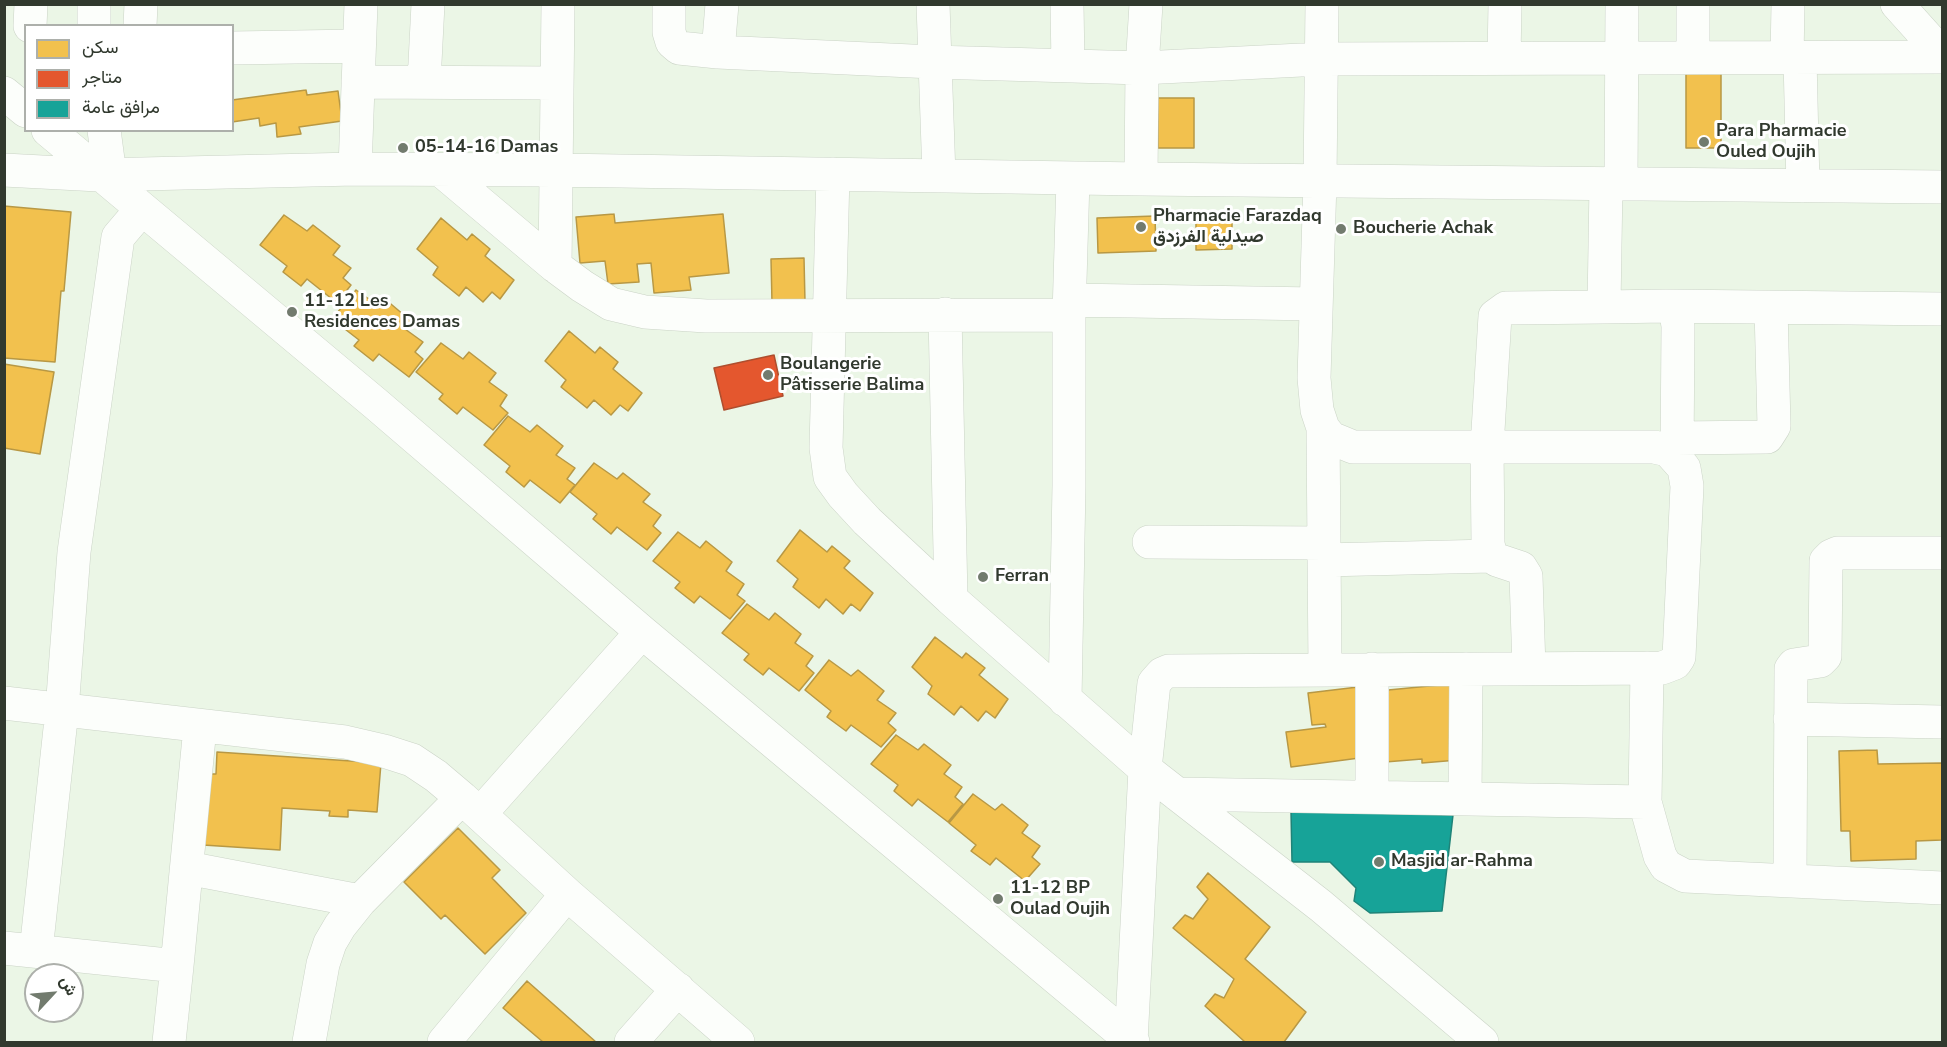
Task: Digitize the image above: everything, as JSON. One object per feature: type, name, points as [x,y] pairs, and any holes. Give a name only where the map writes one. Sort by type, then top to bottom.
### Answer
[{"type":"street","points":[[30,24],[31,4]]},
{"type":"street","points":[[94,4],[94,24]]},
{"type":"street","points":[[140,24],[141,4]]},
{"type":"street","points":[[355,169],[361,4]]},
{"type":"street","points":[[424,82],[428,4]]},
{"type":"street","points":[[555,266],[558,4]]},
{"type":"street","points":[[669,4],[669,32],[672,42],[679,48],[718,52],[933,62],[1142,68],[1321,59],[1942,56]]},
{"type":"street","points":[[718,52],[722,4]]},
{"type":"street","points":[[933,4],[933,62],[939,176]]},
{"type":"street","points":[[1066,4],[1068,66]]},
{"type":"street","points":[[1142,179],[1142,68],[1146,4]]},
{"type":"street","points":[[1322,4],[1314,378],[1317,410],[1323,428],[1325,670]]},
{"type":"street","points":[[1504,58],[1505,4]]},
{"type":"street","points":[[1604,307],[1622,58],[1622,4]]},
{"type":"street","points":[[1693,4],[1693,57]]},
{"type":"street","points":[[1788,4],[1803,186]]},
{"type":"street","points":[[1898,4],[1942,56]]},
{"type":"street","points":[[234,48],[359,46]]},
{"type":"street","points":[[358,81],[556,84]]},
{"type":"street","points":[[4,93],[24,109]]},
{"type":"street","points":[[51,132],[105,175],[141,210],[376,404],[642,632],[1132,1042]]},
{"type":"street","points":[[104,132],[105,175]]},
{"type":"street","points":[[4,170],[105,175],[355,169],[555,170],[1142,179],[1942,187]]},
{"type":"street","points":[[442,171],[582,286],[611,304],[645,312],[706,316],[829,317],[945,314],[1069,307],[1316,304]]},
{"type":"street","points":[[834,174],[826,448],[830,477],[843,495],[867,521],[951,598],[1145,769],[1321,906],[1482,1042]]},
{"type":"street","points":[[1065,700],[1069,485],[1069,307],[1073,178]]},
{"type":"street","points":[[141,210],[118,237],[74,552],[62,710],[20,949],[177,966]]},
{"type":"street","points":[[1132,1042],[1145,769],[1154,683],[1162,674],[1169,671],[1647,668],[1669,666],[1679,657],[1687,486],[1677,448],[1678,326],[1676,313],[1666,306]]},
{"type":"street","points":[[1491,556],[1488,544],[1487,447],[1495,316],[1506,308],[1666,306],[1942,309]]},
{"type":"street","points":[[1323,428],[1331,438],[1353,447],[1654,447],[1668,450],[1767,437],[1774,426],[1771,308]]},
{"type":"street","points":[[945,314],[951,598]]},
{"type":"street","points":[[1149,542],[1324,552],[1491,556],[1521,568],[1526,576],[1529,668]]},
{"type":"street","points":[[1790,881],[1791,669],[1794,665],[1820,661],[1825,656],[1826,561],[1838,553],[1942,553]]},
{"type":"street","points":[[309,1042],[323,964],[330,943],[360,901],[471,806],[642,632]]},
{"type":"street","points":[[1647,668],[1645,802],[1660,856],[1666,866],[1685,876],[1942,888]]},
{"type":"street","points":[[1372,669],[1372,797]]},
{"type":"street","points":[[1465,799],[1467,669]]},
{"type":"street","points":[[4,703],[345,742],[384,750],[412,760],[436,776],[471,806],[567,894],[738,1042]]},
{"type":"street","points":[[1790,718],[1942,722]]},
{"type":"street","points":[[169,1042],[200,727]]},
{"type":"street","points":[[1178,794],[1645,802]]},
{"type":"street","points":[[187,868],[360,901]]},
{"type":"street","points":[[444,1042],[567,894]]},
{"type":"street","points":[[632,1042],[678,989]]},
{"type":"building: سكن","points":[[1686,71],[1721,71],[1721,148],[1686,148]]},
{"type":"building: سكن","points":[[306,90],[307,95],[338,91],[342,121],[299,127],[301,134],[277,137],[276,123],[260,126],[259,118],[234,122],[234,100]]},
{"type":"building: سكن","points":[[1158,98],[1194,98],[1194,148],[1158,148]]},
{"type":"building: سكن","points":[[4,206],[71,212],[55,362],[4,358]]},
{"type":"building: سكن","points":[[614,214],[615,223],[723,214],[729,273],[689,277],[691,290],[654,293],[651,263],[637,264],[639,282],[608,284],[605,261],[580,263],[576,217]]},
{"type":"building: سكن","points":[[284,215],[307,231],[313,225],[340,246],[333,255],[351,268],[343,278],[351,285],[337,303],[307,279],[301,286],[283,272],[287,266],[260,245]]},
{"type":"building: سكن","points":[[1155,216],[1156,251],[1098,253],[1097,218]]},
{"type":"building: سكن","points":[[441,218],[467,240],[472,234],[490,249],[485,256],[514,280],[500,299],[492,292],[483,302],[466,287],[459,296],[433,275],[438,267],[417,249]]},
{"type":"building: سكن","points":[[1196,221],[1232,221],[1232,249],[1196,250]]},
{"type":"building: سكن","points":[[804,258],[805,302],[772,303],[771,259]]},
{"type":"building: سكن","points":[[356,290],[379,306],[385,299],[411,321],[405,329],[423,342],[415,352],[423,359],[409,377],[379,354],[373,361],[354,346],[359,340],[332,319]]},
{"type":"building: سكن","points":[[569,331],[595,353],[600,347],[618,362],[613,369],[642,393],[628,411],[620,405],[611,415],[594,400],[587,408],[561,387],[566,380],[545,361]]},
{"type":"building: سكن","points":[[441,343],[463,359],[469,352],[496,373],[489,382],[507,395],[500,406],[508,413],[493,430],[463,407],[457,414],[439,399],[443,394],[416,372]]},
{"type":"building: سكن","points":[[4,364],[54,372],[40,454],[4,448]]},
{"type":"building: سكن","points":[[508,416],[530,432],[537,425],[563,446],[556,455],[575,468],[567,479],[575,485],[560,503],[530,480],[524,487],[506,472],[510,466],[484,445]]},
{"type":"building: سكن","points":[[594,463],[617,479],[623,473],[650,494],[643,502],[661,515],[653,526],[661,533],[647,550],[617,527],[611,534],[593,519],[597,514],[570,492]]},
{"type":"building: سكن","points":[[800,530],[827,552],[832,546],[850,561],[844,568],[873,593],[860,611],[851,604],[843,614],[826,599],[819,608],[793,587],[798,579],[777,561]]},
{"type":"building: سكن","points":[[678,532],[700,548],[706,541],[732,562],[726,571],[744,584],[737,595],[745,601],[730,619],[700,596],[694,603],[675,588],[680,582],[653,561]]},
{"type":"building: سكن","points":[[747,604],[769,620],[775,613],[801,634],[795,643],[813,656],[806,666],[814,673],[799,691],[769,668],[763,675],[744,660],[749,654],[722,633]]},
{"type":"building: سكن","points":[[935,637],[962,658],[966,653],[985,668],[979,675],[1008,699],[995,718],[986,711],[978,721],[961,706],[954,715],[928,694],[932,686],[912,667]]},
{"type":"building: سكن","points":[[829,660],[851,676],[858,670],[884,691],[877,700],[896,713],[888,723],[896,730],[881,747],[851,725],[846,731],[827,717],[831,711],[805,690]]},
{"type":"building: سكن","points":[[1450,684],[1458,760],[1422,763],[1422,759],[1385,762],[1378,691]]},
{"type":"building: سكن","points":[[1358,687],[1367,757],[1291,767],[1286,732],[1326,727],[1325,724],[1312,725],[1308,693]]},
{"type":"building: سكن","points":[[896,735],[918,750],[924,744],[951,765],[944,774],[962,787],[955,797],[963,804],[948,822],[918,799],[912,806],[894,791],[898,785],[871,764]]},
{"type":"building: سكن","points":[[1877,750],[1878,764],[1942,763],[1942,840],[1916,841],[1916,859],[1851,861],[1850,831],[1841,831],[1839,751]]},
{"type":"building: سكن","points":[[217,752],[381,763],[377,812],[348,810],[348,817],[329,816],[330,811],[282,808],[280,850],[203,845],[208,774],[216,774]]},
{"type":"building: سكن","points":[[973,794],[995,810],[1002,804],[1028,825],[1022,833],[1040,846],[1032,857],[1040,864],[1025,881],[996,858],[990,865],[971,851],[976,845],[949,823]]},
{"type":"building: سكن","points":[[458,828],[500,870],[492,878],[526,913],[485,954],[445,915],[441,919],[404,882]]},
{"type":"building: سكن","points":[[1208,873],[1270,927],[1245,959],[1306,1012],[1284,1042],[1245,1042],[1205,1006],[1215,994],[1224,998],[1234,979],[1173,928],[1185,915],[1193,919],[1208,899],[1197,887]]},
{"type":"building: سكن","points":[[527,981],[596,1042],[543,1042],[503,1008]]},
{"type":"building: متاجر","points":[[774,355],[783,396],[724,410],[714,368]]},
{"type":"building: مرافق عامة","name":"Masjid ar-Rahma","points":[[1291,811],[1453,815],[1442,911],[1370,913],[1354,901],[1356,888],[1330,862],[1292,862]]},
{"type":"place","name":"Para Pharmacie Ouled Oujih","points":[[1704,142]]},
{"type":"place","name":"05-14-16 Damas","points":[[403,148]]},
{"type":"place","name":"Pharmacie Farazdaq صيدلية الفرزدق","points":[[1141,227]]},
{"type":"place","name":"Boucherie Achak","points":[[1341,229]]},
{"type":"place","name":"11-12 Les Residences Damas","points":[[292,312]]},
{"type":"place","name":"Boulangerie Pâtisserie Balima","points":[[768,375]]},
{"type":"place","name":"Ferran","points":[[983,577]]},
{"type":"place","name":"Masjid ar-Rahma","points":[[1379,862]]},
{"type":"place","name":"11-12 BP Oulad Oujih","points":[[998,899]]}]
